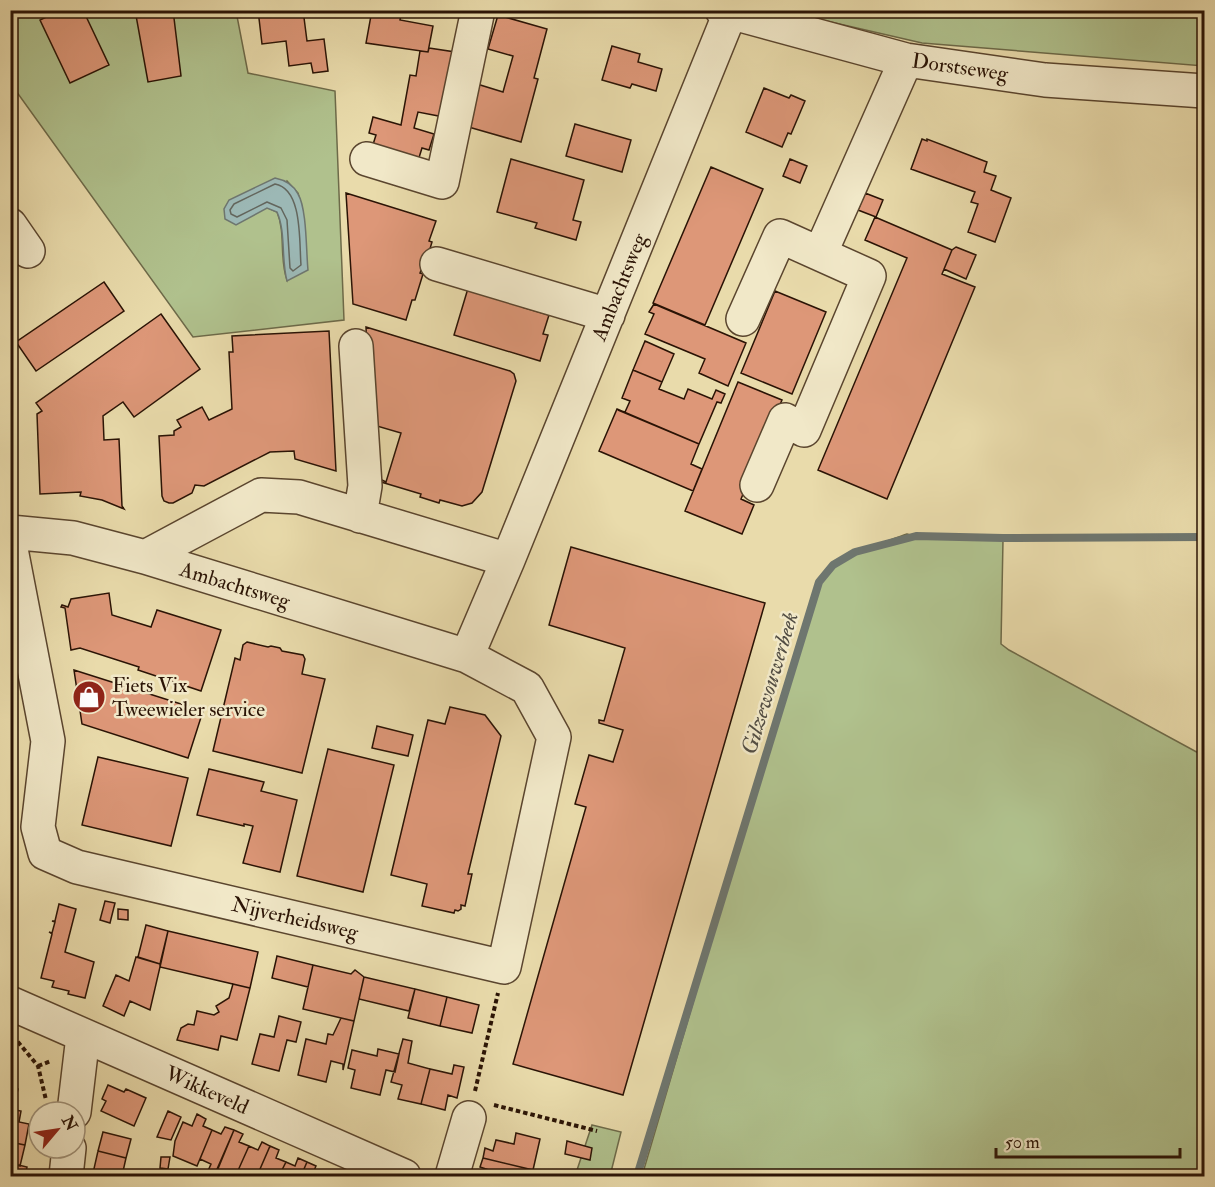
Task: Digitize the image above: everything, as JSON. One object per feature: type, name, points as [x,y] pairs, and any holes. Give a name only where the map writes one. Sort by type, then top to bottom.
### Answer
[{"type":"street","points":[[366,159],[442,182],[478,10]]},
{"type":"street","name":"Dorstseweg","points":[[726,12],[906,60],[1045,80],[1204,91]]},
{"type":"street","name":"Ambachtsweg","points":[[10,532],[73,538],[145,557],[467,656],[608,315],[726,12]]},
{"type":"street","points":[[820,254],[906,60]]},
{"type":"street","points":[[742,319],[780,236],[869,276],[804,430],[785,420],[757,485]]},
{"type":"street","points":[[437,264],[608,315]]},
{"type":"street","points":[[356,346],[365,486],[360,516]]},
{"type":"street","name":"Ambachtsweg","points":[[145,557],[261,495],[299,497],[508,560]]},
{"type":"street","name":"Nijverheidsweg","points":[[10,544],[48,741],[38,827],[45,853],[76,867],[504,967]]},
{"type":"street","points":[[467,656],[527,687],[554,737],[504,967]]},
{"type":"street","name":"Wikkeveld","points":[[10,1003],[405,1176]]},
{"type":"street","points":[[65,1100],[83,1036]]},
{"type":"street","points":[[452,1176],[471,1109]]},
{"type":"street","points":[[66,1176],[68,1160]]},
{"type":"path","points":[[504,967],[471,1109],[597,1131]]},
{"type":"path","points":[[10,1034],[38,1066],[47,1100]]},
{"type":"green space","points":[[34,10],[236,11],[248,73],[335,91],[344,320],[193,337],[11,84],[10,15]],"holes":[[[287,181],[298,193],[302,208],[287,280],[283,263],[280,220],[277,212],[268,208]]]},
{"type":"green space","points":[[783,11],[1204,11],[1204,66],[922,43]]},
{"type":"green space","points":[[907,534],[920,538],[1003,540],[1001,644],[1204,756],[1204,1176],[642,1176],[801,635],[816,595],[829,572],[838,564],[860,551]]},
{"type":"green space","points":[[592,1125],[621,1132],[610,1176],[575,1176]]},
{"type":"water","points":[[275,178],[294,188],[301,201],[305,220],[308,270],[287,281],[282,228],[277,212],[267,208],[236,225],[225,219],[224,209],[229,200]]},
{"type":"building","points":[[61,10],[83,10],[109,65],[70,83],[40,20]]},
{"type":"building","points":[[135,10],[173,10],[181,76],[148,82]]},
{"type":"building","points":[[258,10],[303,10],[307,41],[324,39],[328,71],[313,73],[311,63],[289,66],[286,41],[262,44]]},
{"type":"building","points":[[372,10],[402,10],[400,20],[433,26],[428,52],[366,43]]},
{"type":"building","points":[[498,15],[547,29],[534,78],[538,79],[521,142],[465,126],[477,84],[503,92],[513,56],[488,49]]},
{"type":"building","points":[[612,46],[640,54],[638,62],[662,69],[656,91],[632,84],[630,88],[602,80]]},
{"type":"building","points":[[429,48],[455,52],[444,117],[418,112],[414,128],[434,134],[429,150],[422,148],[417,164],[371,151],[376,135],[369,133],[373,117],[401,125],[410,75],[416,76],[420,51],[428,52]]},
{"type":"building","points":[[764,88],[789,98],[791,95],[805,101],[791,134],[788,133],[782,147],[746,132]]},
{"type":"building","points":[[575,124],[631,140],[622,172],[566,156]]},
{"type":"building","points":[[922,139],[987,162],[984,172],[996,176],[991,190],[1011,198],[995,242],[968,232],[978,204],[971,202],[975,192],[911,169]]},
{"type":"building","points":[[511,159],[584,180],[573,220],[581,222],[576,240],[535,228],[537,223],[497,212]]},
{"type":"building","points":[[790,159],[807,166],[800,183],[783,176]]},
{"type":"building","points":[[711,167],[763,189],[705,325],[653,303]]},
{"type":"building","points":[[346,193],[436,221],[429,241],[432,242],[424,269],[422,268],[420,273],[423,274],[406,320],[353,304]]},
{"type":"building","points":[[865,193],[883,200],[876,217],[858,210]]},
{"type":"building","points":[[875,217],[952,250],[942,274],[975,287],[887,499],[818,470],[907,258],[865,240]]},
{"type":"building","points":[[956,247],[976,255],[966,279],[944,269],[952,250]]},
{"type":"building","points":[[104,282],[124,311],[36,371],[16,342]]},
{"type":"building","points":[[469,285],[524,302],[522,307],[549,315],[543,334],[548,335],[540,361],[454,335]]},
{"type":"building","points":[[775,291],[826,312],[792,394],[741,373]]},
{"type":"building","points":[[654,304],[746,343],[728,386],[699,373],[705,359],[645,334],[654,314],[649,312]]},
{"type":"building","points":[[161,314],[200,369],[134,417],[123,402],[103,416],[104,440],[119,439],[124,509],[102,500],[80,496],[81,492],[40,494],[37,414],[42,411],[36,403]]},
{"type":"building","points":[[366,327],[514,374],[516,381],[482,492],[472,503],[462,506],[440,500],[439,503],[420,497],[421,494],[381,482],[382,480],[386,482],[401,433],[370,424]]},
{"type":"building","points":[[329,331],[336,471],[295,459],[294,451],[270,452],[204,486],[195,485],[192,493],[173,503],[164,501],[159,436],[174,435],[174,431],[181,427],[177,420],[202,407],[209,420],[232,409],[229,352],[233,352],[232,336]]},
{"type":"building","points":[[645,341],[674,354],[662,382],[633,370]]},
{"type":"building","points":[[633,370],[662,382],[659,389],[684,399],[688,389],[712,399],[716,390],[725,394],[721,403],[717,402],[699,444],[618,410],[625,412],[630,401],[622,398]]},
{"type":"building","points":[[738,382],[782,400],[741,499],[754,505],[742,534],[685,511]]},
{"type":"building","points":[[617,409],[699,444],[691,464],[702,469],[693,491],[599,451]]},
{"type":"building","points":[[571,547],[765,603],[623,1095],[513,1064],[586,807],[575,804],[589,755],[613,762],[623,730],[599,723],[599,720],[604,721],[625,648],[549,625]]},
{"type":"building","points":[[109,593],[112,615],[151,627],[157,610],[221,630],[201,691],[138,670],[139,667],[80,648],[71,650],[65,608],[61,607],[62,605],[68,607],[71,599]]},
{"type":"building","points":[[247,642],[303,655],[305,659],[302,674],[325,679],[302,773],[213,751],[235,658],[240,660],[243,645]]},
{"type":"building","points":[[74,670],[203,711],[188,758],[82,724]]},
{"type":"building","points":[[450,707],[485,715],[501,736],[468,874],[472,874],[465,906],[461,905],[461,909],[455,910],[454,913],[422,906],[427,884],[391,875],[428,720],[445,724]]},
{"type":"building","points":[[377,726],[413,735],[408,756],[372,748]]},
{"type":"building","points":[[328,749],[394,765],[363,892],[297,876]]},
{"type":"building","points":[[98,757],[188,778],[171,846],[82,825]]},
{"type":"building","points":[[209,769],[264,782],[261,791],[297,800],[280,872],[243,863],[253,826],[197,815]]},
{"type":"building","points":[[105,901],[115,903],[110,923],[100,920]]},
{"type":"building","points":[[59,904],[76,909],[65,952],[94,962],[85,998],[52,987],[54,981],[41,978],[52,934],[49,932],[52,933],[55,922],[52,921],[55,921]]},
{"type":"building","points":[[118,909],[128,910],[128,920],[118,919]]},
{"type":"building","points":[[146,925],[168,931],[160,964],[138,957]]},
{"type":"building","points":[[168,931],[258,952],[250,988],[160,967]]},
{"type":"building","points":[[277,956],[313,965],[308,987],[272,978]]},
{"type":"building","points":[[136,957],[160,964],[160,967],[150,1010],[130,1001],[124,1016],[103,1006],[116,975],[129,981]]},
{"type":"building","points":[[313,965],[351,974],[355,970],[364,977],[354,1021],[303,1009]]},
{"type":"building","points":[[364,977],[415,989],[409,1011],[359,999]]},
{"type":"building","points":[[233,984],[250,988],[237,1040],[221,1036],[218,1050],[177,1040],[181,1028],[188,1024],[194,1025],[197,1011],[214,1015],[219,1012],[216,1006],[229,998]]},
{"type":"building","points":[[415,989],[447,997],[440,1026],[408,1018]]},
{"type":"building","points":[[447,997],[479,1005],[472,1033],[440,1026]]},
{"type":"building","points":[[279,1016],[301,1022],[296,1042],[287,1040],[279,1071],[252,1064],[260,1034],[274,1037]]},
{"type":"building","points":[[341,1018],[354,1021],[343,1070],[343,1064],[331,1061],[326,1082],[298,1075],[306,1039],[326,1044],[328,1034],[333,1035]]},
{"type":"building","points":[[403,1039],[412,1041],[408,1063],[430,1069],[421,1104],[398,1099],[402,1085],[391,1082]]},
{"type":"building","points":[[378,1049],[399,1054],[395,1072],[386,1070],[380,1095],[351,1088],[355,1070],[348,1068],[352,1050],[377,1056]]},
{"type":"building","points":[[454,1065],[464,1067],[457,1098],[448,1095],[445,1110],[421,1104],[430,1069],[452,1074]]},
{"type":"building","points":[[108,1085],[124,1092],[126,1089],[146,1098],[134,1126],[101,1111],[106,1101],[102,1099]]},
{"type":"building","points":[[10,1087],[18,1089],[13,1110],[10,1109]]},
{"type":"building","points":[[10,1109],[21,1111],[19,1122],[27,1124],[27,1134],[25,1145],[10,1142]]},
{"type":"building","points":[[168,1111],[181,1117],[171,1140],[157,1137]]},
{"type":"building","points":[[197,1114],[206,1119],[203,1126],[212,1130],[197,1166],[173,1156],[175,1141],[183,1122],[192,1126]]},
{"type":"building","points":[[225,1127],[234,1130],[214,1176],[207,1173],[211,1164],[200,1159],[212,1130],[221,1134]]},
{"type":"building","points":[[234,1130],[243,1134],[239,1142],[249,1146],[236,1175],[225,1170],[222,1176],[215,1176]]},
{"type":"building","points":[[103,1132],[131,1139],[126,1158],[98,1151]]},
{"type":"building","points":[[516,1133],[540,1139],[533,1170],[483,1158],[485,1148],[493,1151],[496,1140],[514,1144]]},
{"type":"building","points":[[567,1141],[592,1148],[590,1160],[565,1154]]},
{"type":"building","points":[[10,1142],[25,1145],[20,1166],[10,1163]]},
{"type":"building","points":[[262,1142],[270,1146],[257,1176],[236,1175],[249,1146],[258,1150]]},
{"type":"building","points":[[270,1146],[279,1150],[276,1158],[286,1162],[279,1176],[257,1176]]},
{"type":"building","points":[[98,1151],[126,1158],[122,1176],[93,1173]]},
{"type":"building","points":[[161,1157],[170,1157],[168,1169],[160,1168]]},
{"type":"building","points":[[298,1158],[307,1162],[301,1176],[279,1176],[286,1162],[295,1166]]},
{"type":"building","points":[[483,1158],[533,1170],[531,1176],[487,1176],[489,1170],[480,1167]]},
{"type":"building","points":[[307,1162],[316,1166],[313,1173],[320,1176],[301,1176]]},
{"type":"building","points":[[10,1163],[27,1167],[25,1176],[10,1176]]},
{"type":"waterway","name":"Gilzewouwerbeek","points":[[637,1176],[819,582],[833,565],[855,552],[916,536],[1204,537]]},
{"type":"place","name":"Fiets Vix Tweewieler service","points":[[89,697]]}]
